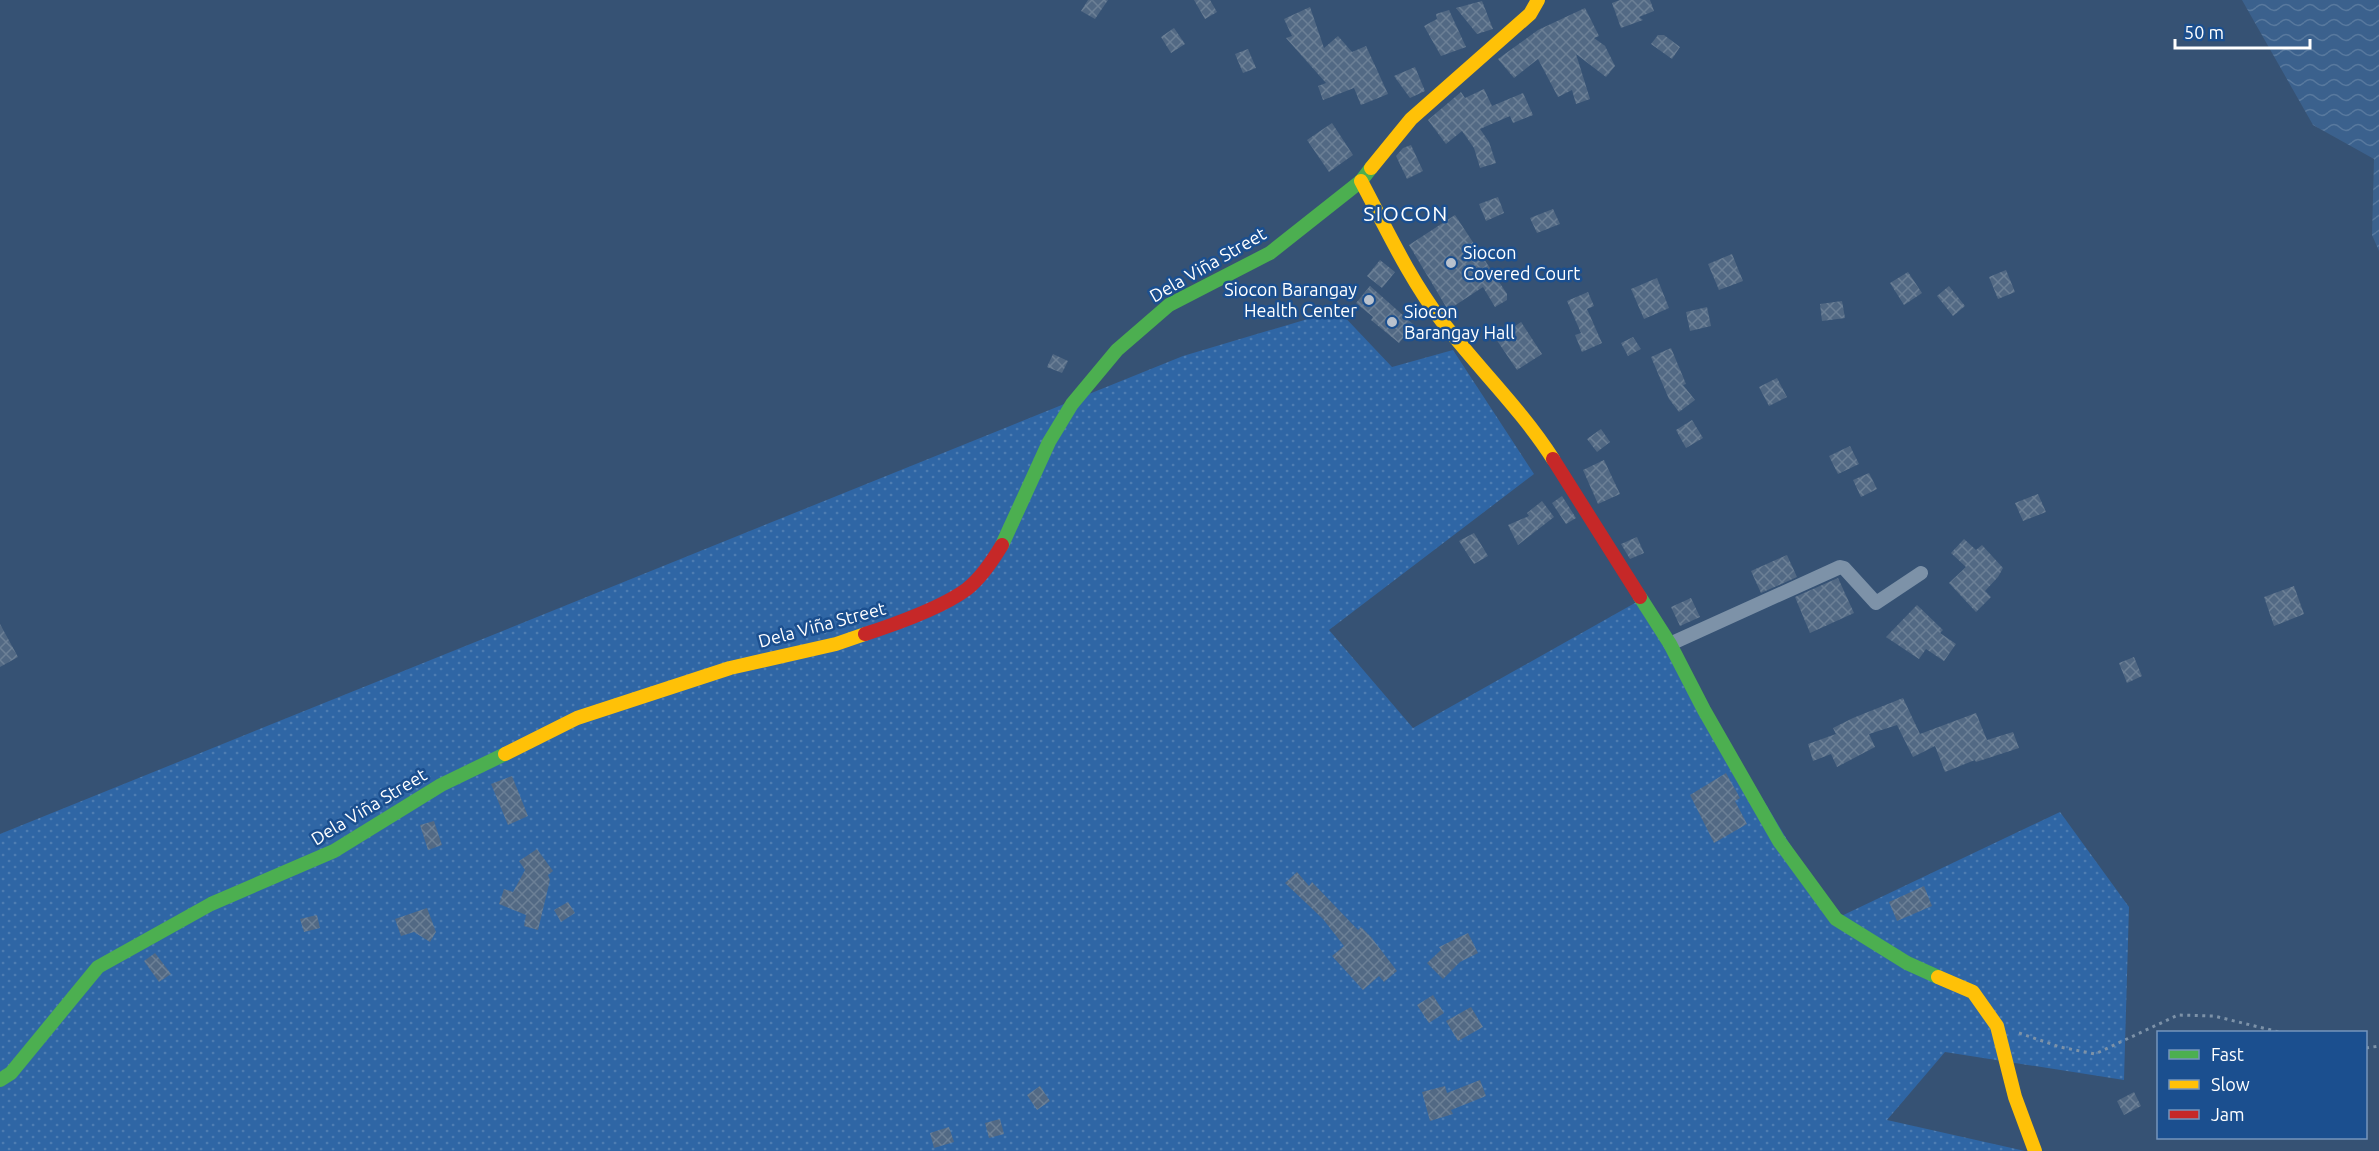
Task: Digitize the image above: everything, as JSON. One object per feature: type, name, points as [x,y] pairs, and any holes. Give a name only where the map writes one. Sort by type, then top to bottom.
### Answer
[{"type":"street","name":"Dela Viña Street","points":[[0,1080],[10,1073],[98,967],[211,904],[274,879],[334,851],[441,785],[578,718],[730,668],[836,644],[902,622],[967,589],[991,562],[1007,537],[1049,442],[1072,404],[1117,350],[1169,305],[1270,253],[1361,181],[1411,119],[1530,14],[1538,0]]},
{"type":"street","points":[[1361,181],[1403,260],[1440,319],[1534,429],[1670,644],[1704,710],[1779,841],[1836,919],[1907,963],[1973,992],[1997,1026],[2015,1097],[2034,1151]]},
{"type":"street","points":[[1670,644],[1840,567],[1844,568],[1876,603],[1921,573]]},
{"type":"path","points":[[1997,1026],[2060,1047],[2095,1054],[2178,1015],[2214,1016],[2274,1031]]},
{"type":"shaded area","points":[[1338,310],[1392,367],[1453,350],[1534,474],[1329,630],[1413,728],[1642,599],[1835,919],[2060,812],[2129,907],[2124,1080],[1945,1052],[1887,1120],[2025,1151],[0,1151],[0,834],[1183,356]]},
{"type":"water","points":[[2242,0],[2379,0],[2379,251],[2372,235],[2374,159],[2313,125]]},
{"type":"building","points":[[1088,0],[1108,0],[1095,19],[1081,11]]},
{"type":"building","points":[[1194,0],[1210,0],[1217,12],[1205,19]]},
{"type":"building","points":[[1620,0],[1650,0],[1654,11],[1639,17],[1643,20],[1621,28],[1612,3]]},
{"type":"building","points":[[1482,1],[1493,29],[1477,34],[1456,8]]},
{"type":"building","points":[[1310,7],[1324,48],[1338,36],[1352,52],[1366,46],[1388,94],[1361,105],[1354,88],[1323,100],[1318,86],[1326,83],[1286,38],[1292,36],[1284,19]]},
{"type":"building","points":[[1585,8],[1599,36],[1594,38],[1605,46],[1615,66],[1606,77],[1576,54],[1590,99],[1576,104],[1572,90],[1558,97],[1538,59],[1514,78],[1498,59],[1538,30]]},
{"type":"building","points":[[1449,10],[1466,47],[1441,56],[1424,26],[1437,19],[1436,14]]},
{"type":"building","points":[[1174,28],[1185,44],[1171,53],[1161,37]]},
{"type":"building","points":[[1658,35],[1664,35],[1680,47],[1672,59],[1651,44]]},
{"type":"building","points":[[1248,49],[1256,68],[1243,73],[1235,54]]},
{"type":"building","points":[[1415,67],[1425,91],[1410,98],[1394,76]]},
{"type":"building","points":[[1484,89],[1492,106],[1523,93],[1533,115],[1513,123],[1510,116],[1480,129],[1489,142],[1496,163],[1480,168],[1474,148],[1462,131],[1446,144],[1428,120],[1461,92],[1465,98]]},
{"type":"building","points":[[1332,123],[1353,155],[1329,172],[1307,140]]},
{"type":"building","points":[[1411,145],[1423,171],[1407,179],[1396,156],[1403,148]]},
{"type":"building","points":[[1498,197],[1504,213],[1486,221],[1479,204]]},
{"type":"building","points":[[1553,209],[1560,224],[1537,233],[1530,218]]},
{"type":"building","name":"Siocon Covered Court","points":[[1455,215],[1507,294],[1507,300],[1495,307],[1483,287],[1448,310],[1409,245]]},
{"type":"building","points":[[1732,254],[1743,281],[1719,290],[1708,264]]},
{"type":"building","points":[[1380,260],[1395,272],[1382,288],[1367,276]]},
{"type":"building","points":[[2006,270],[2015,292],[1998,299],[1989,277]]},
{"type":"building","points":[[1908,272],[1922,293],[1904,305],[1890,283]]},
{"type":"building","points":[[1657,278],[1669,308],[1644,319],[1631,289]]},
{"type":"building","name":"Siocon Barangay Hall","points":[[1370,286],[1414,325],[1399,343],[1371,320],[1373,317],[1356,303]]},
{"type":"building","points":[[1949,286],[1965,306],[1953,316],[1937,296]]},
{"type":"building","points":[[1588,292],[1594,306],[1587,309],[1602,343],[1582,352],[1575,335],[1581,333],[1567,301]]},
{"type":"building","points":[[1842,301],[1845,318],[1822,321],[1820,304]]},
{"type":"building","points":[[1707,307],[1711,326],[1690,331],[1686,312]]},
{"type":"building","points":[[1521,322],[1542,354],[1517,370],[1496,339]]},
{"type":"building","points":[[1633,337],[1641,349],[1628,356],[1621,343]]},
{"type":"building","points":[[1671,348],[1686,384],[1683,385],[1695,400],[1679,412],[1669,399],[1651,357]]},
{"type":"building","points":[[1053,354],[1068,361],[1062,373],[1047,367]]},
{"type":"building","points":[[1777,378],[1787,397],[1769,406],[1759,387]]},
{"type":"building","points":[[1692,420],[1703,438],[1686,448],[1676,430]]},
{"type":"building","points":[[1601,429],[1610,442],[1597,452],[1587,439]]},
{"type":"building","points":[[1850,446],[1859,464],[1838,474],[1829,456]]},
{"type":"building","points":[[1604,460],[1620,494],[1598,504],[1583,470]]},
{"type":"building","points":[[1869,473],[1877,489],[1861,497],[1853,480]]},
{"type":"building","points":[[2038,494],[2046,512],[2023,521],[2015,503]]},
{"type":"building","points":[[1562,496],[1576,518],[1566,524],[1552,503]]},
{"type":"building","points":[[1542,501],[1554,517],[1518,545],[1508,525],[1529,516],[1527,513]]},
{"type":"building","points":[[1474,533],[1488,556],[1474,564],[1459,541]]},
{"type":"building","points":[[1637,537],[1644,553],[1630,559],[1621,544]]},
{"type":"building","points":[[1964,539],[1976,550],[1982,545],[2003,568],[1985,591],[1991,597],[1976,612],[1949,583],[1966,567],[1951,553]]},
{"type":"building","points":[[1787,555],[1797,577],[1761,593],[1751,571]]},
{"type":"building","points":[[1838,578],[1854,613],[1810,633],[1795,597]]},
{"type":"building","points":[[2294,586],[2304,614],[2274,626],[2264,597]]},
{"type":"building","points":[[1691,598],[1700,617],[1680,626],[1671,607]]},
{"type":"building","points":[[1917,605],[1943,630],[1940,633],[1956,644],[1944,661],[1926,649],[1919,659],[1886,637]]},
{"type":"building","points":[[0,624],[18,657],[0,667]]},
{"type":"building","points":[[2134,657],[2142,676],[2127,683],[2119,663]]},
{"type":"building","points":[[1903,698],[1920,734],[1976,713],[1987,740],[2013,732],[2019,748],[1976,762],[1975,760],[1945,772],[1935,746],[1913,757],[1897,725],[1869,734],[1875,747],[1837,767],[1831,754],[1813,761],[1808,744],[1836,734],[1833,728],[1853,718]]},
{"type":"building","points":[[1726,773],[1740,798],[1735,801],[1747,824],[1714,843],[1690,795]]},
{"type":"building","points":[[512,776],[528,816],[508,825],[491,784]]},
{"type":"building","points":[[434,821],[442,845],[428,850],[420,825]]},
{"type":"building","points":[[537,849],[553,871],[548,875],[550,880],[538,930],[524,926],[526,915],[499,904],[504,889],[513,892],[525,870],[519,861]]},
{"type":"building","points":[[1297,872],[1309,886],[1312,882],[1358,930],[1361,927],[1397,971],[1384,982],[1379,976],[1363,990],[1332,956],[1344,946],[1323,919],[1285,883]]},
{"type":"building","points":[[1924,886],[1932,906],[1897,921],[1889,902]]},
{"type":"building","points":[[568,902],[575,913],[561,922],[554,910]]},
{"type":"building","points":[[427,908],[436,932],[430,942],[414,932],[401,936],[395,919]]},
{"type":"building","points":[[317,915],[320,928],[304,932],[300,919]]},
{"type":"building","points":[[1468,933],[1478,953],[1460,962],[1443,979],[1427,963],[1441,950],[1439,947]]},
{"type":"building","points":[[155,953],[171,974],[159,982],[144,961]]},
{"type":"building","points":[[1433,995],[1444,1013],[1429,1023],[1417,1005]]},
{"type":"building","points":[[1471,1007],[1483,1027],[1458,1041],[1446,1021]]},
{"type":"building","points":[[1480,1080],[1486,1096],[1451,1110],[1453,1114],[1430,1121],[1422,1092],[1445,1086],[1447,1093]]},
{"type":"building","points":[[1040,1086],[1050,1101],[1037,1110],[1027,1095]]},
{"type":"building","points":[[2134,1092],[2141,1106],[2124,1115],[2117,1101]]},
{"type":"building","points":[[1000,1119],[1004,1134],[989,1138],[985,1123]]},
{"type":"building","points":[[949,1127],[954,1142],[934,1148],[930,1133]]},
{"type":"traffic: fast","points":[[1002,545],[1049,442],[1072,404],[1117,350],[1169,305],[1270,253],[1361,181],[1371,168]]},
{"type":"traffic: fast","points":[[1640,597],[1670,644],[1704,710],[1779,841],[1836,919],[1907,963],[1938,977]]},
{"type":"traffic: fast","points":[[0,1080],[11,1073],[98,967],[211,904],[334,851],[441,785],[505,754]]},
{"type":"traffic: slow","points":[[1371,168],[1411,119],[1530,14],[1538,0]]},
{"type":"traffic: slow","points":[[1361,181],[1398,252],[1429,304],[1527,423],[1553,459]]},
{"type":"traffic: slow","points":[[505,754],[577,718],[730,668],[836,644],[865,634]]},
{"type":"traffic: slow","points":[[1938,977],[1973,992],[1997,1026],[2015,1097],[2035,1151]]},
{"type":"traffic: jam","points":[[1553,459],[1640,597]]},
{"type":"traffic: jam","points":[[865,634],[918,615],[957,596],[977,580],[1002,545]]},
{"type":"place","name":"Siocon Covered Court","points":[[1451,263]]},
{"type":"place","name":"Siocon Barangay Health Center","points":[[1369,300]]},
{"type":"place","name":"Siocon Barangay Hall","points":[[1392,322]]},
{"type":"district","name":"SIOCON","points":[[1406,214]]}]
